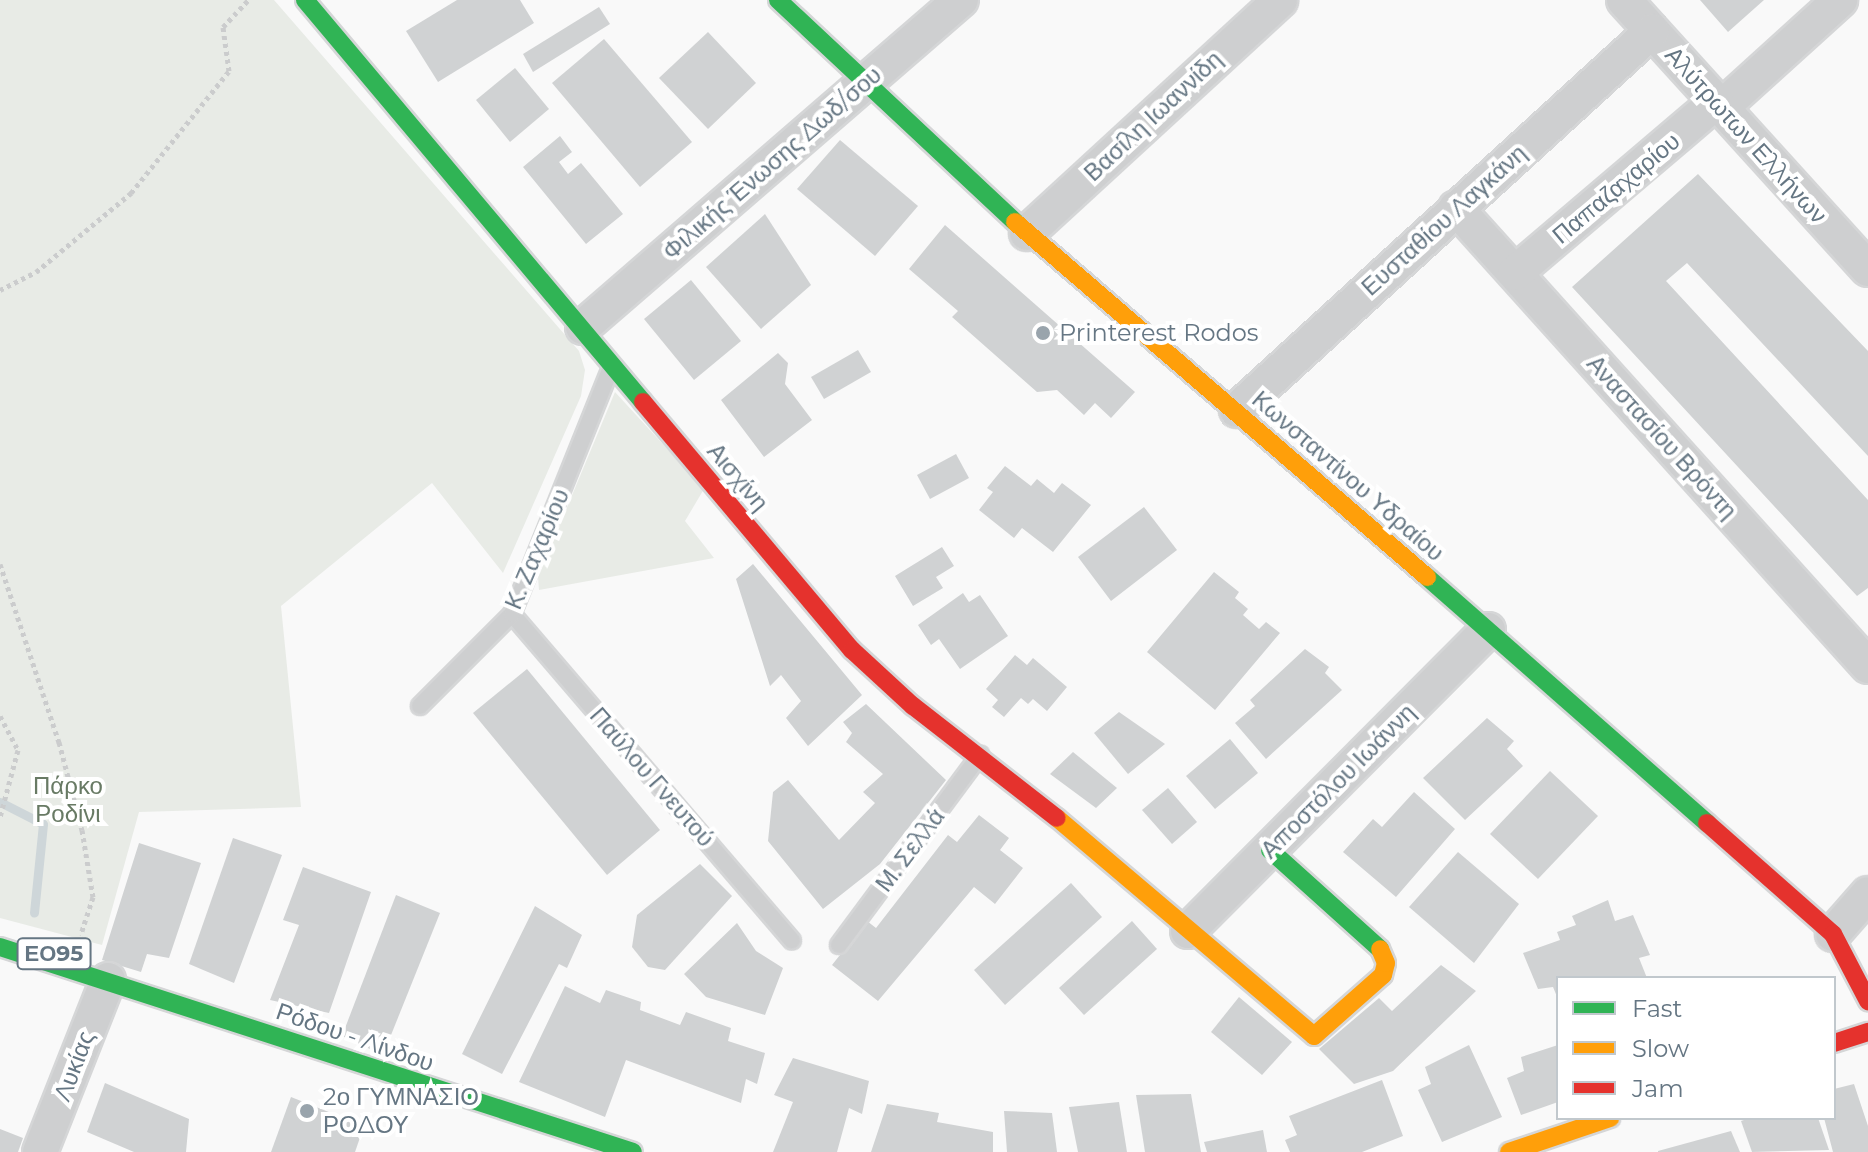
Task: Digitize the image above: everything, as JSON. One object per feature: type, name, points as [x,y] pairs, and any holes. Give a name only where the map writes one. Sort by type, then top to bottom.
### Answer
[{"type":"street","name":"Αισχίνη","points":[[305,0],[852,650],[913,706],[981,754],[1314,1036],[1383,975],[1386,963],[1380,949],[1270,850]]},
{"type":"street","name":"Κωνσταντίνου Υδραίου","points":[[778,0],[1027,233],[1237,410],[1833,934],[1868,1001]]},
{"type":"street","name":"Φιλικής Ένωσης Δωδ/σου","points":[[583,327],[961,0]]},
{"type":"street","name":"Βασίλη Ιωαννίδη","points":[[1027,233],[1280,0]]},
{"type":"street","name":"Αλύτρωτων Ελλήνων","points":[[1624,0],[1868,269]]},
{"type":"street","name":"Παπαζαχαρίου","points":[[1515,273],[1719,105],[1840,0]]},
{"type":"street","name":"Ευσταθίου Λαγκάνη","points":[[1237,410],[1652,31]]},
{"type":"street","name":"Αναστασίου Βρόντη","points":[[1456,208],[1868,666]]},
{"type":"street","name":"Αποστόλου Ιωάννη","points":[[1188,931],[1488,630]]},
{"type":"street","points":[[1833,934],[1868,894]]},
{"type":"street","name":"Ρόδου - Λίνδου","points":[[0,927],[108,980]]},
{"type":"street","name":"Ρόδου - Λίνδου","points":[[0,947],[633,1152]]},
{"type":"street","name":"Λυκίας","points":[[40,1152],[108,980]]},
{"type":"street","points":[[1836,1042],[1868,1032]]},
{"type":"street","points":[[1509,1152],[1604,1120]]},
{"type":"lane","name":"Κ. Ζαχαρίου","points":[[420,706],[512,614],[612,365]]},
{"type":"lane","name":"Παύλου Γνευτού","points":[[512,614],[792,941]]},
{"type":"lane","name":"Μ. Σελλά","points":[[839,945],[981,754]]},
{"type":"path","points":[[0,290],[36,272],[131,193],[229,71],[223,27],[248,0]]},
{"type":"path","points":[[0,564],[59,742],[82,830],[93,897],[71,962]]},
{"type":"path","points":[[0,716],[18,750],[0,817]]},
{"type":"green space","name":"Πάρκο Ροδίνι","points":[[0,0],[274,0],[579,351],[585,370],[581,396],[503,573],[432,483],[281,606],[301,807],[139,812],[102,945],[0,918]]},
{"type":"green space","points":[[615,392],[704,489],[685,521],[714,558],[539,590],[538,577]]},
{"type":"building","points":[[457,0],[520,0],[534,23],[438,82],[406,31]]},
{"type":"building","points":[[1700,0],[1764,0],[1728,32]]},
{"type":"building","points":[[599,7],[610,24],[533,72],[523,54]]},
{"type":"building","points":[[708,32],[756,83],[708,129],[659,78]]},
{"type":"building","points":[[604,39],[692,142],[640,187],[552,83]]},
{"type":"building","points":[[515,68],[549,109],[510,142],[476,100]]},
{"type":"building","points":[[560,136],[572,152],[559,162],[568,174],[581,163],[623,214],[586,244],[523,167]]},
{"type":"building","points":[[840,140],[918,206],[875,256],[797,189]]},
{"type":"building","points":[[1698,174],[1868,351],[1868,456],[1687,263],[1666,281],[1868,500],[1868,588],[1857,596],[1572,287]]},
{"type":"building","points":[[765,214],[811,285],[761,329],[706,267]]},
{"type":"building","points":[[945,225],[1135,392],[1111,418],[1095,403],[1084,415],[1057,390],[1037,392],[952,317],[958,311],[909,269]]},
{"type":"building","points":[[691,280],[741,341],[694,380],[644,319]]},
{"type":"building","points":[[858,350],[871,372],[824,399],[811,377]]},
{"type":"building","points":[[778,353],[788,363],[785,384],[812,420],[764,457],[721,400]]},
{"type":"building","points":[[956,454],[969,478],[930,499],[917,475]]},
{"type":"building","points":[[1005,466],[1031,486],[1037,479],[1054,493],[1062,483],[1091,505],[1053,552],[1022,528],[1014,538],[979,510],[993,492],[987,488]]},
{"type":"building","points":[[1144,507],[1177,550],[1111,601],[1078,557]]},
{"type":"building","points":[[942,547],[954,566],[936,577],[943,588],[913,606],[895,576]]},
{"type":"building","points":[[753,564],[862,695],[808,746],[786,718],[801,701],[781,675],[770,686],[736,579]]},
{"type":"building","points":[[1214,572],[1239,592],[1235,598],[1248,609],[1243,615],[1259,629],[1266,622],[1280,633],[1215,710],[1147,652]]},
{"type":"building","points":[[963,593],[969,602],[980,595],[1008,636],[960,669],[939,639],[931,645],[918,625]]},
{"type":"building","points":[[1305,649],[1329,667],[1325,673],[1342,690],[1266,759],[1235,723],[1255,706],[1250,700]]},
{"type":"building","points":[[1015,655],[1027,665],[1033,658],[1067,687],[1047,711],[1033,699],[1028,704],[1021,698],[1004,717],[992,707],[998,700],[986,689]]},
{"type":"building","points":[[527,669],[660,830],[607,875],[473,713]]},
{"type":"building","points":[[866,704],[946,780],[880,864],[823,909],[768,841],[773,792],[788,780],[839,840],[875,803],[863,792],[883,774],[846,742],[852,733],[843,722]]},
{"type":"building","points":[[1119,712],[1165,744],[1128,774],[1094,733]]},
{"type":"building","points":[[1487,718],[1514,741],[1507,749],[1523,766],[1465,820],[1423,778]]},
{"type":"building","points":[[1230,739],[1258,773],[1215,809],[1186,776]]},
{"type":"building","points":[[1073,752],[1117,788],[1096,808],[1050,774]]},
{"type":"building","points":[[1550,771],[1598,816],[1538,879],[1490,834]]},
{"type":"building","points":[[1168,788],[1197,822],[1172,844],[1142,810]]},
{"type":"building","points":[[1414,792],[1455,829],[1396,897],[1343,852],[1373,819],[1382,827]]},
{"type":"building","points":[[979,815],[1009,838],[1000,850],[1023,868],[995,904],[974,887],[878,1001],[832,965],[867,921],[876,928],[948,835],[957,842]]},
{"type":"building","points":[[233,838],[282,855],[234,983],[189,964]]},
{"type":"building","points":[[139,843],[201,863],[169,958],[147,954],[141,972],[102,960]]},
{"type":"building","points":[[1458,852],[1519,904],[1474,963],[1409,907]]},
{"type":"building","points":[[700,864],[732,896],[665,970],[648,967],[632,947],[637,915]]},
{"type":"building","points":[[303,867],[371,892],[329,1013],[270,1000],[299,925],[283,920]]},
{"type":"building","points":[[1071,883],[1102,917],[1005,1005],[974,970]]},
{"type":"building","points":[[396,895],[440,913],[383,1055],[342,1036]]},
{"type":"building","points":[[1608,900],[1615,921],[1633,915],[1650,955],[1639,958],[1646,976],[1556,976],[1556,994],[1553,987],[1538,989],[1523,953],[1560,940],[1557,932],[1576,925],[1572,916]]},
{"type":"building","points":[[535,906],[582,935],[567,968],[559,964],[502,1074],[462,1054]]},
{"type":"building","points":[[1132,921],[1157,949],[1084,1015],[1059,988]]},
{"type":"building","points":[[737,923],[756,951],[783,968],[765,1015],[706,997],[684,974]]},
{"type":"building","points":[[1441,965],[1476,991],[1393,1071],[1354,1084],[1319,1049],[1379,998],[1392,1011]]},
{"type":"building","points":[[565,986],[600,1003],[606,990],[641,1002],[640,1010],[680,1025],[686,1012],[731,1028],[728,1041],[765,1053],[757,1084],[746,1079],[741,1103],[626,1060],[605,1117],[519,1082]]},
{"type":"building","points":[[1239,997],[1292,1042],[1262,1075],[1211,1032]]},
{"type":"building","points":[[1469,1045],[1502,1117],[1442,1142],[1418,1090],[1431,1084],[1425,1067]]},
{"type":"building","points":[[1556,1046],[1556,1103],[1521,1115],[1507,1078],[1524,1071],[1521,1057]]},
{"type":"building","points":[[793,1058],[869,1081],[862,1114],[849,1108],[837,1152],[773,1152],[793,1102],[774,1095]]},
{"type":"building","points":[[1382,1080],[1403,1136],[1362,1152],[1290,1152],[1285,1140],[1297,1135],[1289,1116]]},
{"type":"building","points":[[105,1083],[189,1119],[186,1152],[134,1152],[87,1132]]},
{"type":"building","points":[[1854,1084],[1868,1126],[1868,1152],[1833,1152],[1825,1120],[1836,1120],[1836,1088]]},
{"type":"building","points":[[1191,1094],[1201,1152],[1145,1152],[1136,1095]]},
{"type":"building","name":"2ο ΓΥΜΝΑΣΙΟ ΡΟΔΟΥ","points":[[291,1097],[364,1126],[355,1152],[271,1152]]},
{"type":"building","points":[[1119,1102],[1127,1152],[1078,1152],[1069,1107]]},
{"type":"building","points":[[887,1104],[939,1113],[937,1122],[993,1132],[993,1152],[871,1152]]},
{"type":"building","points":[[1004,1111],[1052,1113],[1057,1152],[1007,1152]]},
{"type":"building","points":[[1819,1120],[1829,1150],[1752,1152],[1741,1121]]},
{"type":"building","points":[[0,1129],[23,1138],[18,1152],[0,1152]]},
{"type":"building","points":[[1263,1130],[1267,1152],[1207,1152],[1204,1142]]},
{"type":"building","points":[[1731,1131],[1740,1152],[1658,1152],[1658,1151]]},
{"type":"waterway","points":[[0,802],[43,824],[34,913]]},
{"type":"traffic: fast","points":[[305,0],[643,402]]},
{"type":"traffic: fast","points":[[778,0],[1015,222]]},
{"type":"traffic: fast","points":[[1427,577],[1707,823]]},
{"type":"traffic: fast","points":[[1270,850],[1380,949]]},
{"type":"traffic: fast","points":[[0,947],[633,1152]]},
{"type":"traffic: slow","points":[[1015,222],[1427,577]]},
{"type":"traffic: slow","points":[[1057,818],[1314,1036],[1383,975],[1386,963],[1380,949]]},
{"type":"traffic: slow","points":[[1509,1152],[1604,1120]]},
{"type":"traffic: jam","points":[[643,402],[852,650],[913,706],[1057,818]]},
{"type":"traffic: jam","points":[[1707,823],[1833,934],[1868,1001]]},
{"type":"traffic: jam","points":[[1836,1042],[1868,1032]]},
{"type":"place","name":"Printerest Rodos","points":[[1043,333]]},
{"type":"place","name":"2ο ΓΥΜΝΑΣΙΟ ΡΟΔΟΥ","points":[[307,1111]]}]
